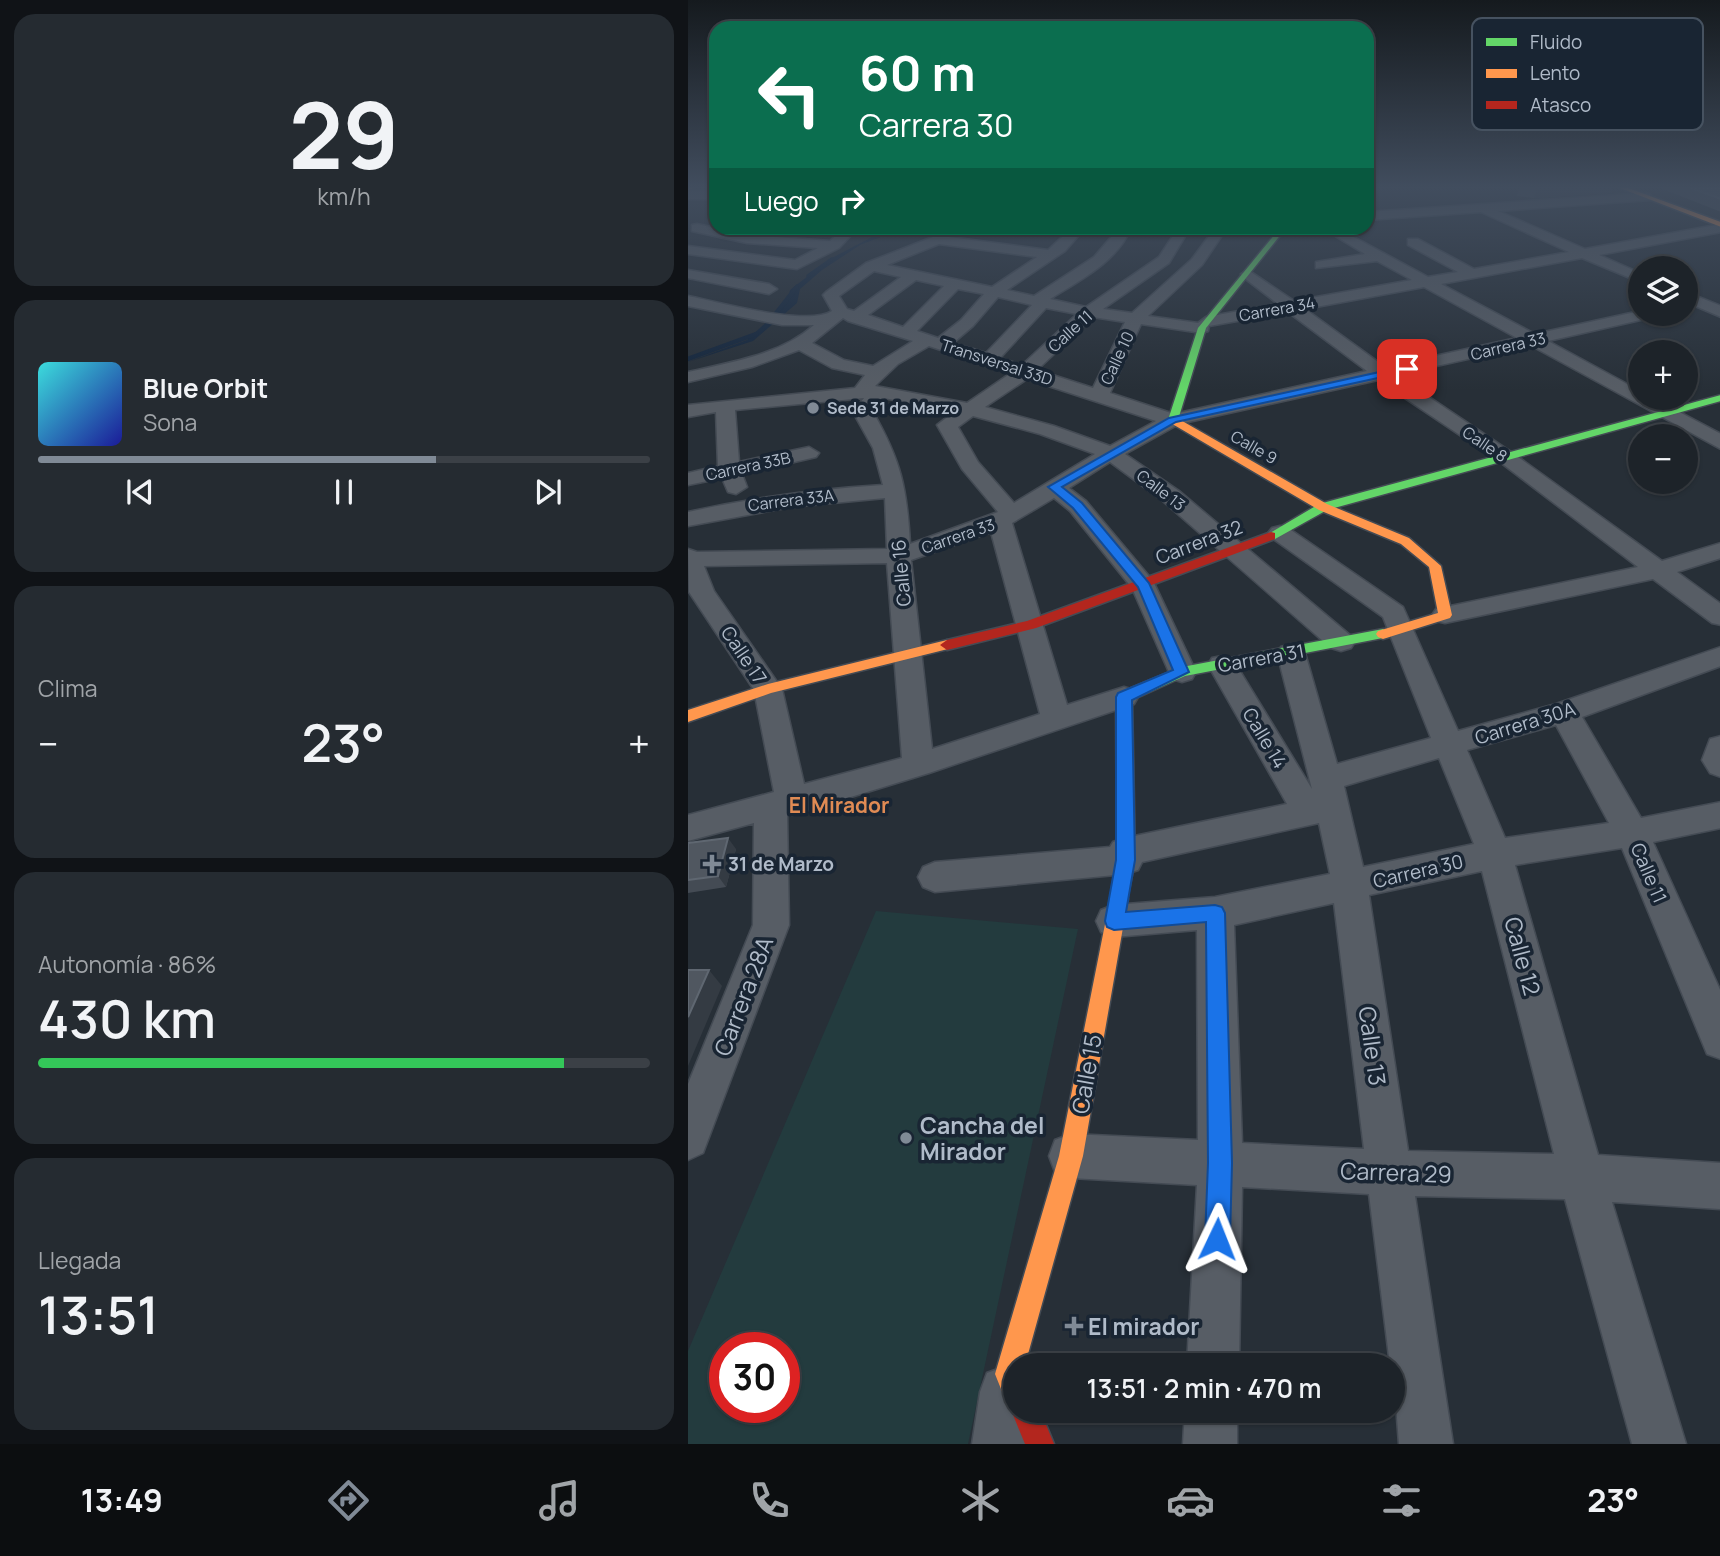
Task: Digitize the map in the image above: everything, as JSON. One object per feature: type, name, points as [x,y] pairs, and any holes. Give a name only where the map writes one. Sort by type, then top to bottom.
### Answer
[{"type":"street","points":[[726,255],[797,265],[815,255]]},
{"type":"street","points":[[840,317],[831,295],[871,266],[895,255]]},
{"type":"street","points":[[688,377],[742,365],[798,343],[944,255]]},
{"type":"street","points":[[905,334],[951,283],[996,255]]},
{"type":"street","points":[[798,343],[872,385],[900,352],[935,342],[967,323],[994,292],[1048,255]]},
{"type":"street","points":[[989,360],[1039,302],[1103,255]]},
{"type":"street","points":[[1123,255],[1164,260]]},
{"type":"street","name":"Calle 11","points":[[1006,517],[969,466],[947,425],[1025,372],[1089,312],[1167,255]]},
{"type":"street","name":"Calle 10","points":[[1099,396],[1135,319],[1202,255]]},
{"type":"street","points":[[1173,420],[1205,325],[1262,255]]},
{"type":"street","points":[[1437,255],[1473,274]]},
{"type":"street","name":"Carrera 34","points":[[871,266],[1089,312],[1205,325],[1575,255]]},
{"type":"street","points":[[1586,255],[1628,273]]},
{"type":"street","points":[[1321,265],[1379,256],[1720,443]]},
{"type":"street","points":[[688,274],[769,289],[728,309]]},
{"type":"street","name":"Calle 8","points":[[1248,274],[1382,374],[1507,458],[1720,617]]},
{"type":"street","points":[[1698,301],[1720,299]]},
{"type":"street","name":"Transversal 33D","points":[[688,300],[769,317],[840,317],[935,342],[1173,420]]},
{"type":"street","points":[[1698,305],[1720,313]]},
{"type":"street","name":"Carrera 33","points":[[689,558],[899,556],[1006,517],[1111,453],[1173,420],[1628,318]]},
{"type":"street","name":"Calle 13","points":[[688,411],[872,385],[1047,430],[1111,453],[1171,496],[1341,642]]},
{"type":"street","name":"Calle 16","points":[[872,385],[863,412],[883,448],[896,491],[899,556],[918,765]]},
{"type":"street","name":"Carrera 32","points":[[688,716],[768,689],[1031,625],[1236,551],[1280,533],[1323,507],[1720,398]]},
{"type":"street","points":[[725,405],[729,468],[743,505]]},
{"type":"street","name":"Calle 9","points":[[1173,420],[1323,507],[1405,541],[1435,566],[1445,615]]},
{"type":"street","name":"Carrera 33B","points":[[688,479],[729,468],[809,453]]},
{"type":"street","points":[[1054,487],[1078,506],[1144,586],[1182,672]]},
{"type":"street","name":"Carrera 33A","points":[[688,519],[743,505],[809,496],[896,491]]},
{"type":"street","points":[[1006,517],[1057,721]]},
{"type":"street","name":"Calle 12","points":[[1280,533],[1394,613],[1495,854],[1582,1177],[1659,1444]]},
{"type":"street","name":"Carrera 31","points":[[688,828],[918,765],[1057,721],[1124,697],[1182,672],[1291,653],[1400,629],[1445,615],[1659,570],[1720,550]]},
{"type":"street","name":"Calle 17","points":[[689,558],[695,596],[768,689],[781,804]]},
{"type":"street","name":"Calle 13","points":[[1291,653],[1322,799],[1350,887],[1426,1444]]},
{"type":"street","name":"Carrera 30A","points":[[935,877],[1126,856],[1322,799],[1450,746],[1564,712],[1720,656]]},
{"type":"street","name":"Calle 14","points":[[1222,665],[1322,799]]},
{"type":"street","name":"Calle 15","points":[[1025,1353],[1071,1156],[1126,856],[1124,697]]},
{"type":"street","name":"Calle 11","points":[[1564,712],[1632,833],[1720,1040]]},
{"type":"street","points":[[1720,747],[1720,765]]},
{"type":"street","name":"Carrera 28A","points":[[688,1138],[771,925],[781,804]]},
{"type":"street","name":"Carrera 30","points":[[1114,921],[1215,913],[1350,887],[1495,854],[1632,833],[1720,815]]},
{"type":"street","points":[[1213,1353],[1220,1163],[1215,913]]},
{"type":"street","name":"Carrera 29","points":[[1071,1156],[1391,1173],[1582,1177],[1720,1186]]},
{"type":"street","name":"Calle 15","points":[[999,1444],[1006,1423]]},
{"type":"street","points":[[1030,1423],[1040,1444]]},
{"type":"street","points":[[1210,1444],[1211,1423]]},
{"type":"green space","name":"Cancha del Mirador","points":[[876,911],[1078,929],[968,1444],[688,1444],[688,1351]]},
{"type":"water","points":[[844,255],[800,289],[797,303],[753,341],[688,362],[747,340],[787,303],[790,290],[830,259]]},
{"type":"building","points":[[728,838],[718,876],[688,880],[688,843]]},
{"type":"building","points":[[688,970],[709,970],[688,1017]]},
{"type":"waterway","points":[[808,276],[832,259]]},
{"type":"waterway","points":[[794,290],[797,286]]},
{"type":"waterway","points":[[774,316],[796,288]]},
{"type":"waterway","points":[[688,359],[756,334]]},
{"type":"traffic: fast","points":[[1173,420],[1202,328],[1261,255]]},
{"type":"traffic: fast","points":[[1271,536],[1323,507],[1721,398]]},
{"type":"traffic: fast","points":[[1119,899],[1126,860],[1124,697],[1182,672],[1383,634]]},
{"type":"traffic: slow","points":[[1173,420],[1323,507],[1405,541],[1435,566],[1445,615],[1383,634]]},
{"type":"traffic: slow","points":[[688,716],[768,689],[947,645]]},
{"type":"traffic: slow","points":[[1015,1353],[1071,1156],[1119,899]]},
{"type":"traffic: jam","points":[[947,645],[1031,625],[1271,536]]},
{"type":"traffic: jam","points":[[1031,1423],[1040,1444]]},
{"type":"place","name":"Sede 31 de Marzo","points":[[813,408]]},
{"type":"place","name":"31 de Marzo","points":[[712,864]]},
{"type":"place","name":"Cancha del Mirador","points":[[906,1138]]},
{"type":"place","name":"El mirador","points":[[1074,1326]]},
{"type":"district","name":"El Mirador","points":[[839,805]]},
{"type":"route","points":[[1217,1239],[1220,1163],[1215,913],[1114,921],[1126,860],[1124,697],[1182,672],[1144,586],[1078,506],[1054,487],[1173,420],[1407,369]]}]
